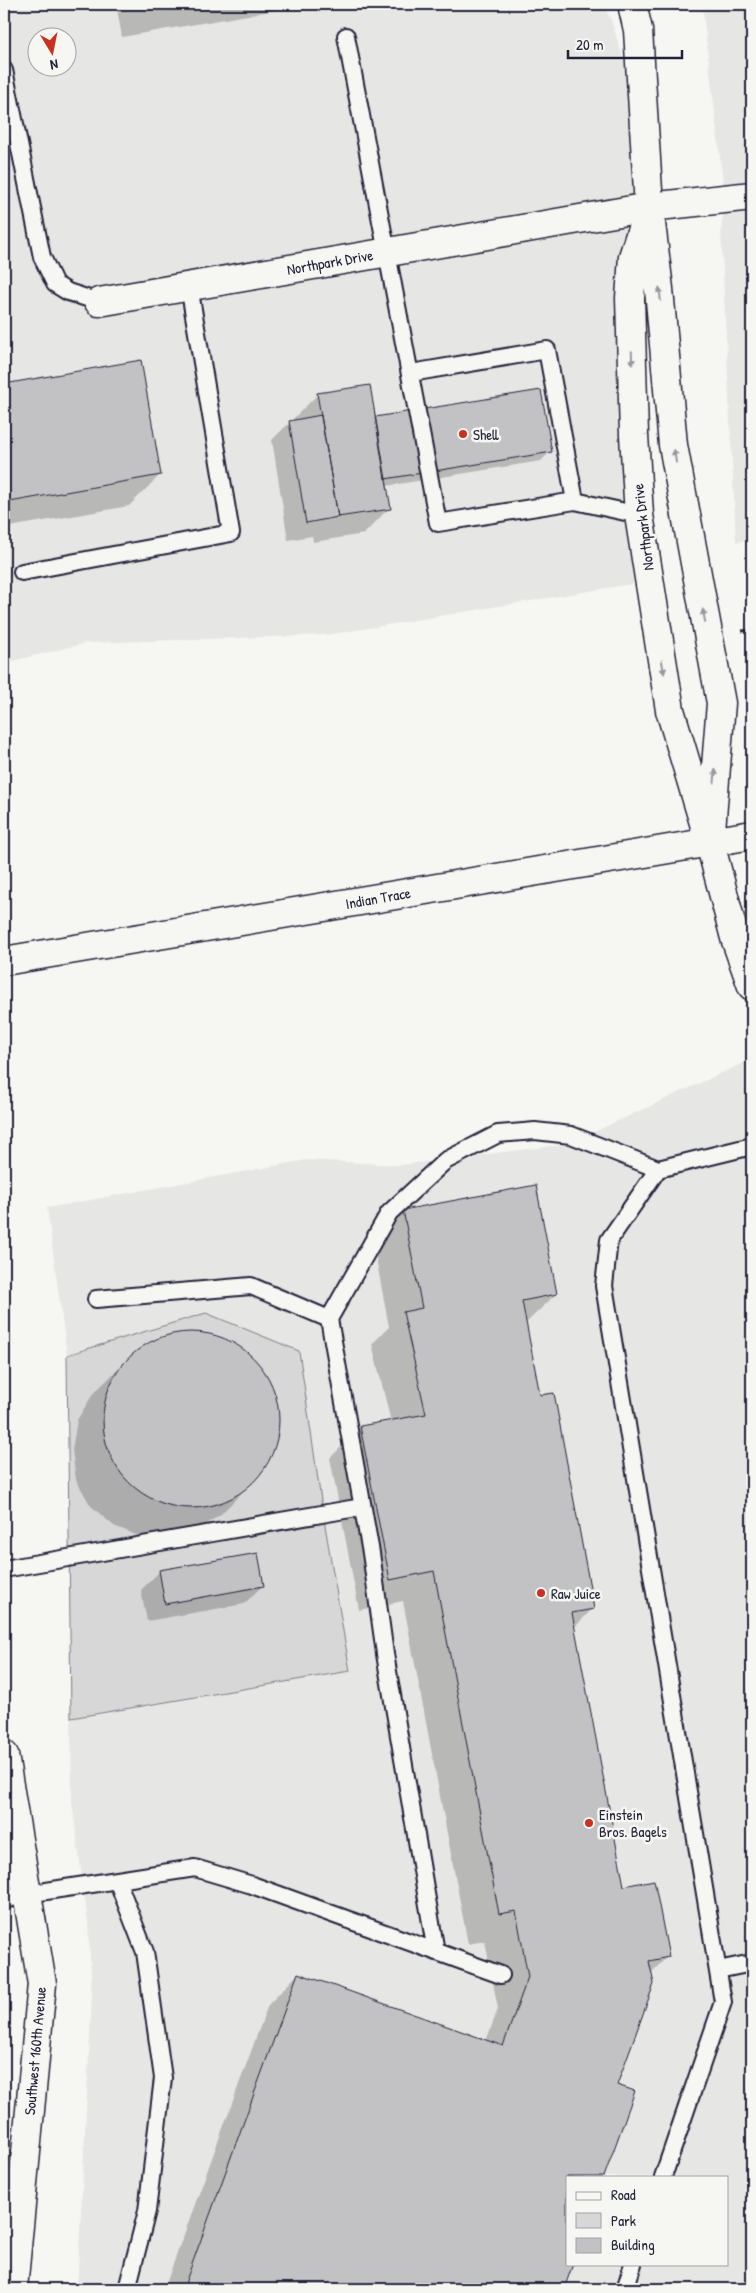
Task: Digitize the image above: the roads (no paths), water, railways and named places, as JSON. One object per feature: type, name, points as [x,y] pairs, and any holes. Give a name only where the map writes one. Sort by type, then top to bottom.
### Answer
[{"type":"street","name":"Northpark Drive","points":[[632,4],[638,30],[649,207],[659,289],[673,445],[721,704],[710,842]]},
{"type":"street","points":[[649,207],[752,196]]},
{"type":"street","name":"Northpark Drive","points":[[100,302],[649,207]]},
{"type":"street","name":"Northpark Drive","points":[[649,207],[633,257],[630,298],[634,436],[639,515],[670,710],[710,842],[735,938],[752,986]]},
{"type":"street","name":"Indian Trace","points":[[4,961],[752,835]]},
{"type":"street","name":"Southwest 160th Avenue","points":[[4,1755],[11,1895],[42,1984],[13,2289]]},
{"type":"lane","points":[[346,36],[438,522],[575,501],[639,515]]},
{"type":"lane","points":[[4,70],[42,256],[55,284],[68,292],[100,302]]},
{"type":"lane","points":[[22,572],[230,533],[189,286]]},
{"type":"lane","points":[[411,374],[547,350],[575,501]]},
{"type":"lane","points":[[436,1952],[385,1654],[371,1553],[329,1319],[389,1213],[446,1161],[498,1134],[535,1131],[571,1135],[658,1169],[752,1146]]},
{"type":"lane","points":[[658,1169],[609,1240],[604,1286],[723,2002],[663,2176]]},
{"type":"lane","points":[[96,1299],[251,1286],[329,1319]]},
{"type":"lane","points":[[4,1569],[362,1507]]},
{"type":"lane","points":[[11,1895],[195,1868],[252,1884],[500,1975]]},
{"type":"lane","points":[[117,1880],[145,1952],[163,2078],[147,2211],[127,2289]]},
{"type":"lane","points":[[718,1970],[752,1964]]},
{"type":"lane","points":[[625,2289],[632,2266]]},
{"type":"place","name":"Shell","points":[[463,434]]},
{"type":"place","name":"Raw Juice","points":[[541,1593]]},
{"type":"place","name":"Einstein Bros. Bagels","points":[[589,1823]]}]
